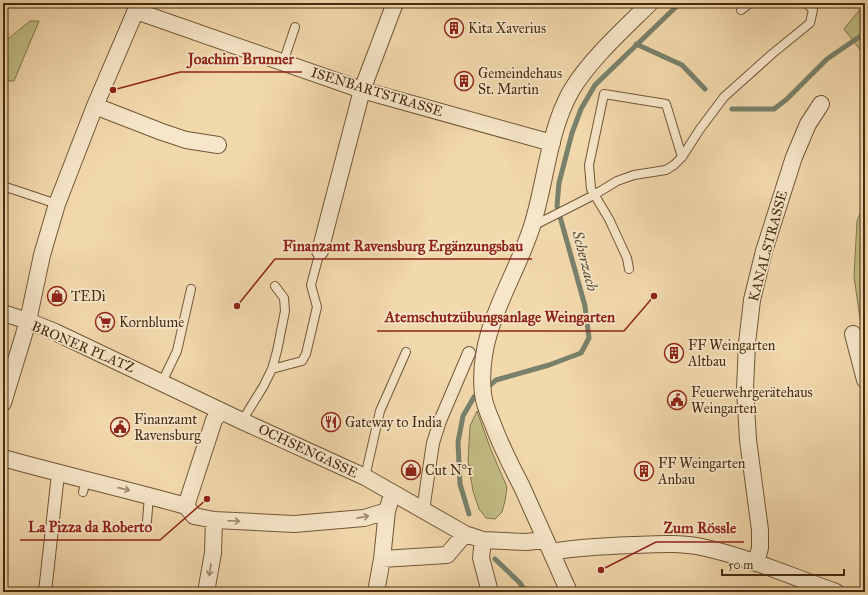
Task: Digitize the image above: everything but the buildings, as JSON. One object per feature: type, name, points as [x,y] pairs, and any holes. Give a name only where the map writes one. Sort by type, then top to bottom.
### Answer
[{"type":"street","points":[[320,251],[362,90],[395,3]]},
{"type":"street","points":[[569,592],[498,438],[487,410],[483,395],[483,359],[487,336],[495,313],[532,227],[559,117],[571,91],[586,69],[650,3]]},
{"type":"street","points":[[3,313],[28,320],[42,255],[57,204],[138,7]]},
{"type":"street","name":"ISENBARTSTRASSE","points":[[138,7],[283,63],[362,90],[552,143]]},
{"type":"street","name":"KANALSTRASSE","points":[[756,563],[760,548],[760,530],[748,440],[745,389],[747,343],[752,300],[764,250],[794,157],[808,124],[821,104]]},
{"type":"street","points":[[96,106],[186,140],[218,145]]},
{"type":"street","name":"BRONER PLATZ","points":[[3,402],[28,320],[192,396]]},
{"type":"street","points":[[853,334],[865,380]]},
{"type":"street","points":[[423,510],[433,443],[440,421],[469,353]]},
{"type":"street","name":"OCHSENGASSE","points":[[192,396],[242,421],[365,477],[465,534],[483,540],[526,542],[572,548],[602,545],[674,544],[706,548],[756,563],[836,592]]},
{"type":"street","points":[[186,506],[214,420],[221,411]]},
{"type":"street","points":[[3,458],[58,474],[84,486],[149,496],[186,506],[194,516],[214,520],[294,524],[364,518],[387,511]]},
{"type":"street","points":[[45,592],[58,474]]},
{"type":"street","points":[[376,592],[382,559],[387,511],[392,492]]},
{"type":"street","points":[[206,592],[212,552],[214,520]]},
{"type":"street","points":[[382,559],[447,555],[465,534]]},
{"type":"street","points":[[483,540],[481,558],[490,592]]},
{"type":"lane","points":[[741,10],[750,3]]},
{"type":"lane","points":[[532,227],[565,210],[592,192],[617,181],[634,175],[666,170],[674,166],[682,157],[724,96],[810,23],[813,10],[806,3]]},
{"type":"lane","points":[[283,63],[295,27]]},
{"type":"lane","points":[[629,269],[627,258],[609,219],[592,192],[589,165],[604,94],[666,104],[682,157]]},
{"type":"lane","points":[[3,186],[57,204]]},
{"type":"lane","points":[[272,369],[302,361],[306,354],[317,307],[311,286],[320,251]]},
{"type":"lane","points":[[242,421],[272,369],[277,351],[286,311],[284,298],[275,286]]},
{"type":"lane","points":[[162,382],[178,351],[191,289]]},
{"type":"lane","points":[[365,477],[380,411],[406,352]]},
{"type":"lane","points":[[147,521],[149,496]]},
{"type":"shaded area","points":[[860,3],[865,3],[865,56],[844,29],[862,7]]},
{"type":"shaded area","points":[[30,21],[39,21],[14,81],[3,81],[3,43]]},
{"type":"shaded area","points":[[865,202],[865,332],[862,332],[854,277],[857,221]]},
{"type":"shaded area","points":[[477,411],[491,450],[507,487],[502,512],[495,519],[486,518],[479,509],[473,491],[468,461],[470,426]]},
{"type":"waterway","name":"Scherzach","points":[[487,388],[496,380],[549,365],[581,353],[589,338],[585,306],[557,206],[559,183],[572,133],[581,109],[595,85],[680,3]]},
{"type":"waterway","points":[[732,109],[774,109],[787,99],[827,59],[865,33]]},
{"type":"waterway","points":[[636,44],[682,65],[705,89]]},
{"type":"waterway","name":"Scherzach","points":[[469,514],[460,484],[458,442],[463,416],[474,397],[480,392]]},
{"type":"waterway","name":"Scherzach","points":[[495,559],[520,583],[526,592]]},
{"type":"place","name":"Kita Xaverius","points":[[454,28]]},
{"type":"place","name":"Gemeindehaus St. Martin","points":[[464,81]]},
{"type":"place","name":"Joachim Brunner","points":[[113,90]]},
{"type":"place","name":"TEDi","points":[[57,296]]},
{"type":"place","name":"Atemschutzübungsanlage Weingarten","points":[[654,296]]},
{"type":"place","name":"Finanzamt Ravensburg Ergänzungsbau","points":[[237,306]]},
{"type":"place","name":"Kornblume","points":[[105,322]]},
{"type":"place","name":"FF Weingarten Altbau","points":[[674,353]]},
{"type":"place","name":"Feuerwehrgerätehaus Weingarten","points":[[677,400]]},
{"type":"place","name":"Gateway to India","points":[[331,422]]},
{"type":"place","name":"Finanzamt Ravensburg","points":[[120,427]]},
{"type":"place","name":"Cut N°1","points":[[411,470]]},
{"type":"place","name":"FF Weingarten Anbau","points":[[644,471]]},
{"type":"place","name":"La Pizza da Roberto","points":[[207,499]]},
{"type":"place","name":"Zum Rössle","points":[[601,570]]}]
